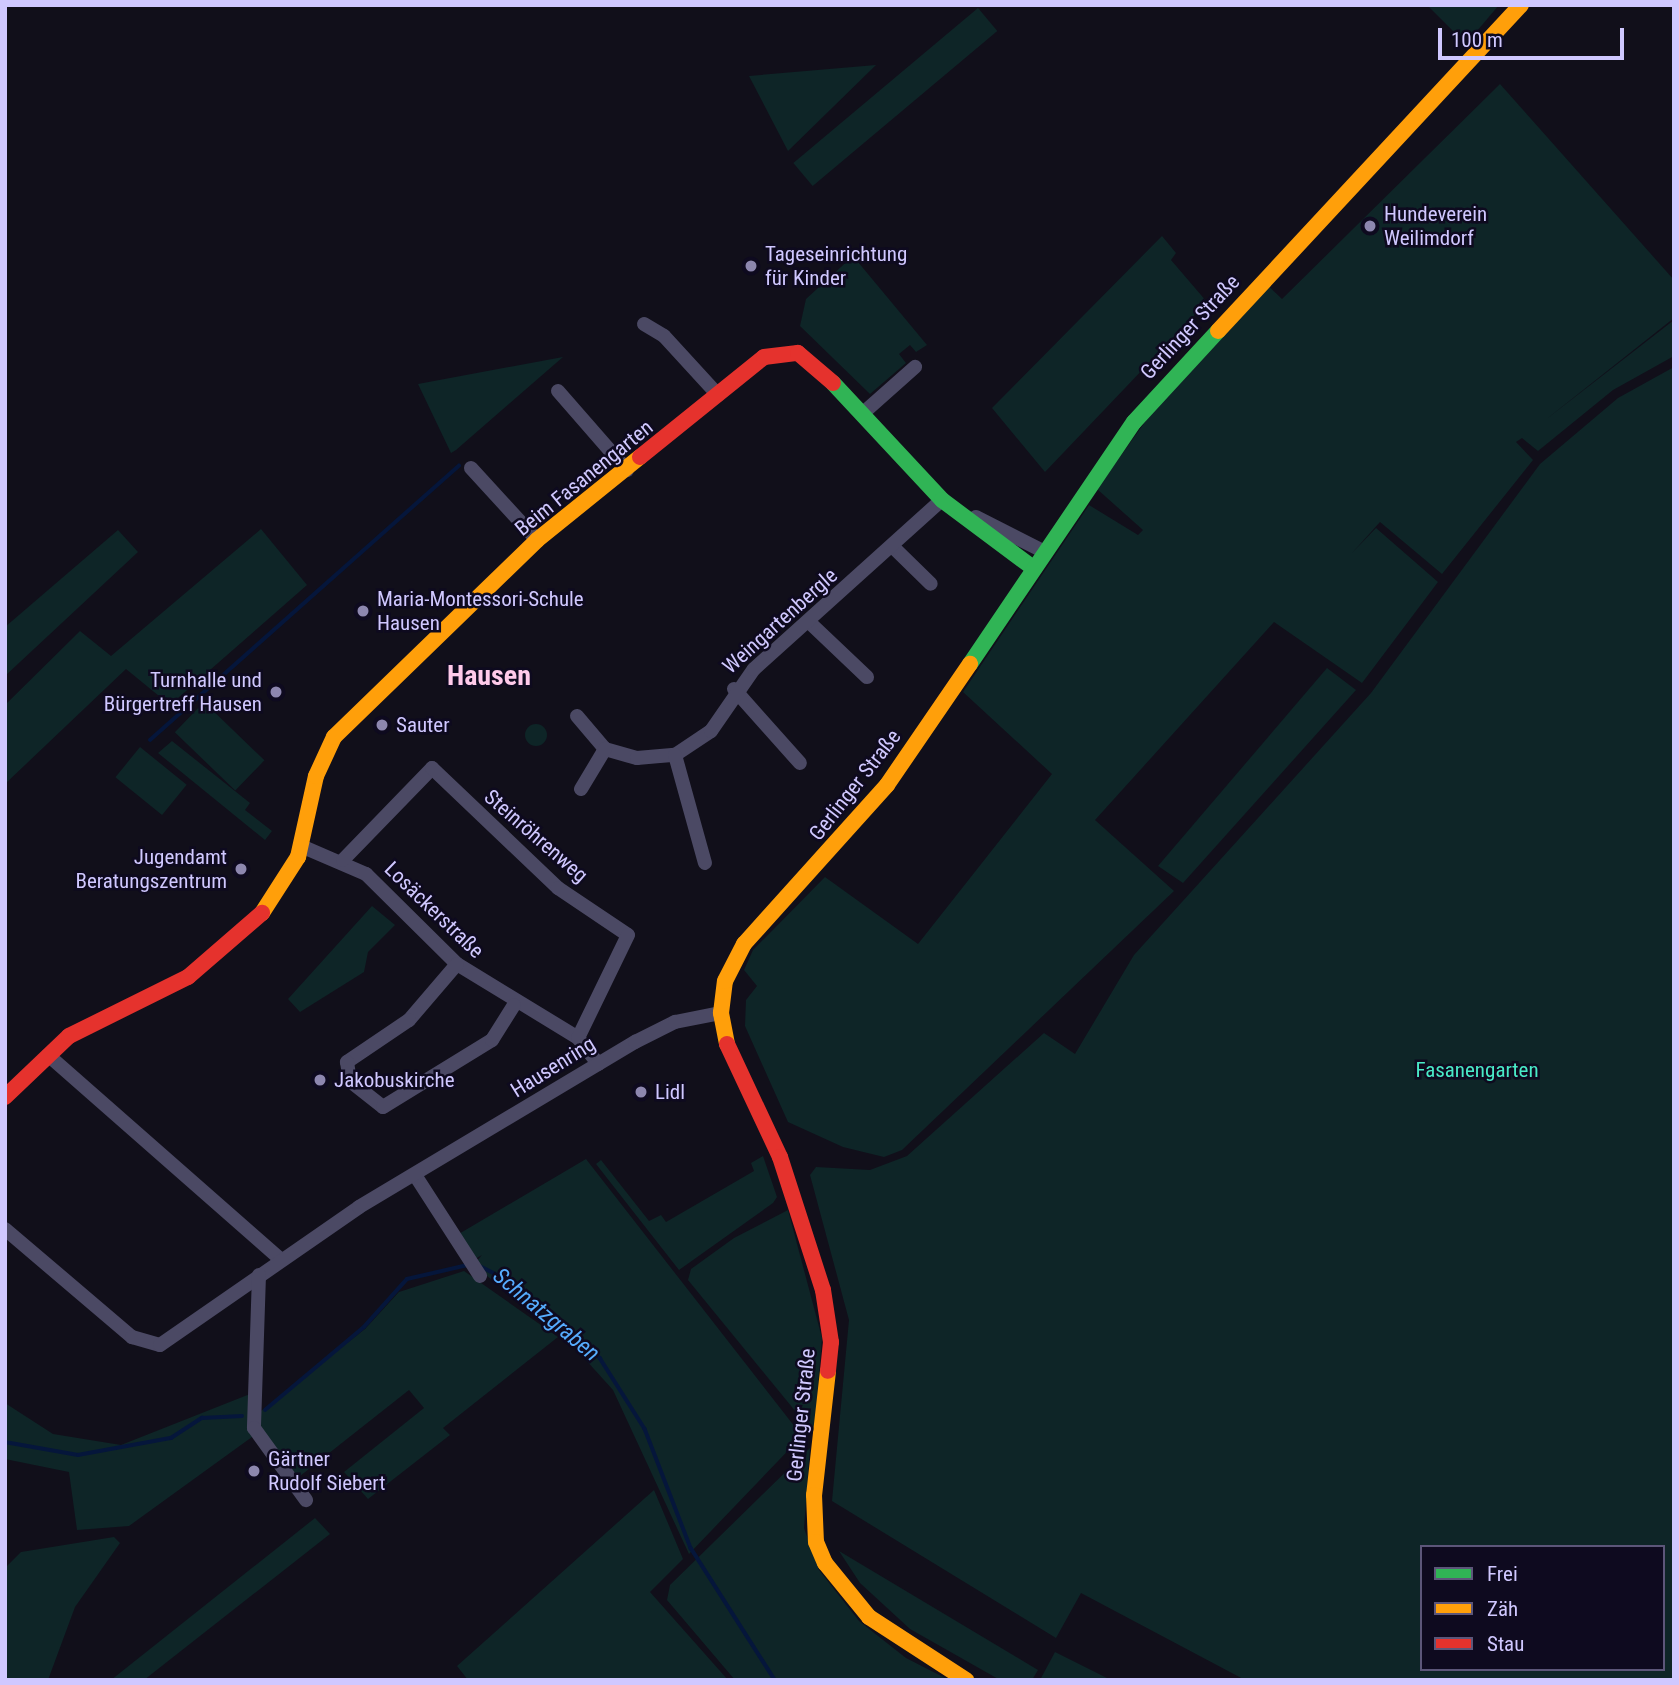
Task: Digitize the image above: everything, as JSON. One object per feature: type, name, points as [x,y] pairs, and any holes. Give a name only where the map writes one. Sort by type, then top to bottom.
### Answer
[{"type":"main road","name":"Gerlinger Straße","points":[[966,1680],[869,1617],[831,1571],[816,1542],[814,1495],[831,1342],[823,1290],[795,1196],[729,1049],[721,1013],[725,981],[744,944],[887,785],[1043,551],[1162,388],[1521,5]]},
{"type":"main road","name":"Beim Fasanengarten","points":[[301,846],[316,776],[334,737],[537,540],[764,357],[798,354],[818,366],[948,504],[1032,567]]},
{"type":"main road","points":[[5,1097],[48,1055],[87,1024],[212,961],[281,891],[301,846]]},
{"type":"street","points":[[644,324],[664,336],[718,394]]},
{"type":"street","points":[[862,414],[915,367]]},
{"type":"street","points":[[558,391],[627,470]]},
{"type":"street","points":[[471,467],[537,540]]},
{"type":"street","name":"Beim Fasanengarten","points":[[948,504],[1043,551]]},
{"type":"street","name":"Weingartenbergle","points":[[605,749],[637,758],[675,755],[710,731],[734,689],[892,546],[948,504]]},
{"type":"street","points":[[892,546],[931,584]]},
{"type":"street","points":[[809,622],[867,677]]},
{"type":"street","points":[[734,689],[800,763]]},
{"type":"street","points":[[577,716],[605,749],[581,789]]},
{"type":"street","points":[[675,755],[705,863]]},
{"type":"street","name":"Steinröhrenweg","points":[[344,860],[432,768],[558,888],[628,935],[578,1038]]},
{"type":"street","name":"Losäckerstraße","points":[[301,846],[344,860],[366,874],[457,964],[514,1004],[578,1038],[598,1064]]},
{"type":"street","points":[[457,964],[409,1020],[347,1062],[350,1081],[383,1107],[492,1040],[514,1004]]},
{"type":"street","name":"Hausenring","points":[[5,1229],[145,1344],[172,1340],[280,1259],[598,1064],[666,1026],[721,1013]]},
{"type":"street","points":[[48,1055],[280,1259]]},
{"type":"street","points":[[415,1175],[463,1256],[477,1272]]},
{"type":"street","points":[[259,1275],[254,1427],[306,1500]]},
{"type":"green space","points":[[1427,5],[1499,5],[1466,44]]},
{"type":"green space","points":[[978,8],[997,31],[813,186],[793,163]]},
{"type":"green space","points":[[876,65],[788,151],[749,76]]},
{"type":"green space","points":[[1500,84],[1674,280],[1674,318],[1544,421],[1674,320],[1674,356],[1613,390],[1538,451],[1522,438],[1516,442],[1533,460],[1442,574],[1380,522],[1352,553],[1376,528],[1438,582],[1362,683],[1274,622],[1095,820],[1174,891],[902,1150],[884,1157],[843,1147],[788,1122],[745,1026],[746,1000],[757,986],[744,970],[753,950],[825,877],[918,944],[1052,774],[963,692],[1089,505],[1138,535],[1143,530],[1097,489],[1190,359],[1262,280],[1282,299]]},
{"type":"green space","points":[[1162,236],[1176,253],[1171,260],[1207,302],[1045,472],[992,408]]},
{"type":"green space","points":[[853,256],[927,345],[916,352],[910,345],[899,354],[906,363],[870,394],[800,326],[806,299]]},
{"type":"green space","points":[[563,357],[456,450],[451,453],[418,384]]},
{"type":"green space","name":"Fasanengarten","points":[[1674,367],[1674,1680],[1245,1680],[1081,1593],[1056,1638],[832,1501],[849,1320],[810,1175],[816,1167],[870,1170],[907,1156],[1044,1033],[1075,1054],[1134,955],[1371,693],[1540,464],[1618,398]]},
{"type":"green space","points":[[261,529],[307,585],[170,705],[126,669],[5,784],[5,705],[80,631],[111,656]]},
{"type":"green space","points":[[118,530],[138,552],[5,676],[5,627]]},
{"type":"green space","points":[[1327,668],[1356,690],[1183,883],[1158,866]]},
{"type":"green space","points":[[204,702],[264,760],[235,791],[175,732]]},
{"type":"green space","points":[[536,724],[544,727],[547,735],[544,743],[536,746],[528,743],[525,735],[528,727]]},
{"type":"green space","points":[[172,741],[250,803],[245,810],[272,831],[265,840],[158,753]]},
{"type":"green space","points":[[140,747],[187,785],[162,815],[115,777]]},
{"type":"green space","points":[[372,906],[395,925],[368,952],[364,972],[300,1012],[288,999]]},
{"type":"green space","points":[[763,1156],[777,1197],[773,1203],[679,1270],[596,1164],[601,1160],[649,1221],[661,1215],[666,1222],[754,1171],[751,1163]]},
{"type":"green space","points":[[586,1159],[802,1436],[689,1554],[613,1390],[565,1337],[482,1272],[475,1263],[482,1255],[475,1259],[457,1235]]},
{"type":"green space","points":[[788,1210],[822,1338],[814,1434],[688,1280],[691,1269],[734,1238]]},
{"type":"green space","points":[[464,1271],[558,1337],[443,1428],[450,1435],[368,1499],[344,1472],[424,1408],[409,1390],[295,1480],[259,1433],[256,1415],[365,1329],[399,1292]]},
{"type":"green space","points":[[250,1394],[252,1437],[129,1526],[77,1530],[69,1472],[5,1459],[5,1403],[53,1434],[121,1445]]},
{"type":"green space","points":[[810,1448],[804,1528],[819,1570],[859,1621],[906,1658],[949,1680],[735,1680],[667,1600],[670,1585]]},
{"type":"green space","points":[[654,1490],[683,1559],[650,1592],[728,1680],[468,1680],[457,1666]]},
{"type":"green space","points":[[315,1518],[330,1534],[144,1680],[111,1680]]},
{"type":"green space","points":[[114,1537],[120,1543],[75,1607],[48,1680],[5,1680],[5,1568],[21,1552]]},
{"type":"green space","points":[[839,1551],[1038,1670],[1032,1680],[1000,1680],[910,1629],[860,1583]]},
{"type":"green space","points":[[1055,1652],[1111,1680],[1040,1680]]},
{"type":"waterway","points":[[150,740],[459,466]]},
{"type":"waterway","name":"Schnatzgraben","points":[[476,1264],[517,1285],[600,1358],[645,1429],[691,1548],[775,1680]]},
{"type":"waterway","name":"Schnatzgraben","points":[[265,1410],[364,1327],[407,1279],[468,1265]]},
{"type":"waterway","name":"Schnatzgraben","points":[[5,1442],[78,1455],[171,1438],[202,1418],[242,1416]]},
{"type":"traffic: fast","points":[[970,664],[1134,422],[1218,331]]},
{"type":"traffic: fast","points":[[833,383],[942,500],[1032,567]]},
{"type":"traffic: slow","points":[[1218,331],[1521,5]]},
{"type":"traffic: slow","points":[[262,913],[298,857],[316,776],[334,737],[537,540],[640,457]]},
{"type":"traffic: slow","points":[[727,1044],[721,1013],[725,981],[744,944],[887,785],[970,664]]},
{"type":"traffic: slow","points":[[828,1371],[814,1495],[816,1542],[825,1563],[869,1617],[966,1680]]},
{"type":"traffic: jam","points":[[640,457],[764,357],[798,353],[833,383]]},
{"type":"traffic: jam","points":[[5,1097],[69,1036],[188,977],[262,913]]},
{"type":"traffic: jam","points":[[727,1044],[780,1157],[823,1290],[831,1342],[828,1371]]},
{"type":"place","name":"Hundeverein Weilimdorf","points":[[1370,226]]},
{"type":"place","name":"Tageseinrichtung für Kinder","points":[[751,266]]},
{"type":"place","name":"Maria-Montessori-Schule Hausen","points":[[363,611]]},
{"type":"place","name":"Turnhalle und Bürgertreff Hausen","points":[[276,692]]},
{"type":"place","name":"Sauter","points":[[382,725]]},
{"type":"place","name":"Jugendamt Beratungszentrum","points":[[241,869]]},
{"type":"place","name":"Jakobuskirche","points":[[320,1080]]},
{"type":"place","name":"Lidl","points":[[641,1092]]},
{"type":"place","name":"Gärtner Rudolf Siebert","points":[[254,1471]]},
{"type":"district","name":"Hausen","points":[[489,676]]}]
